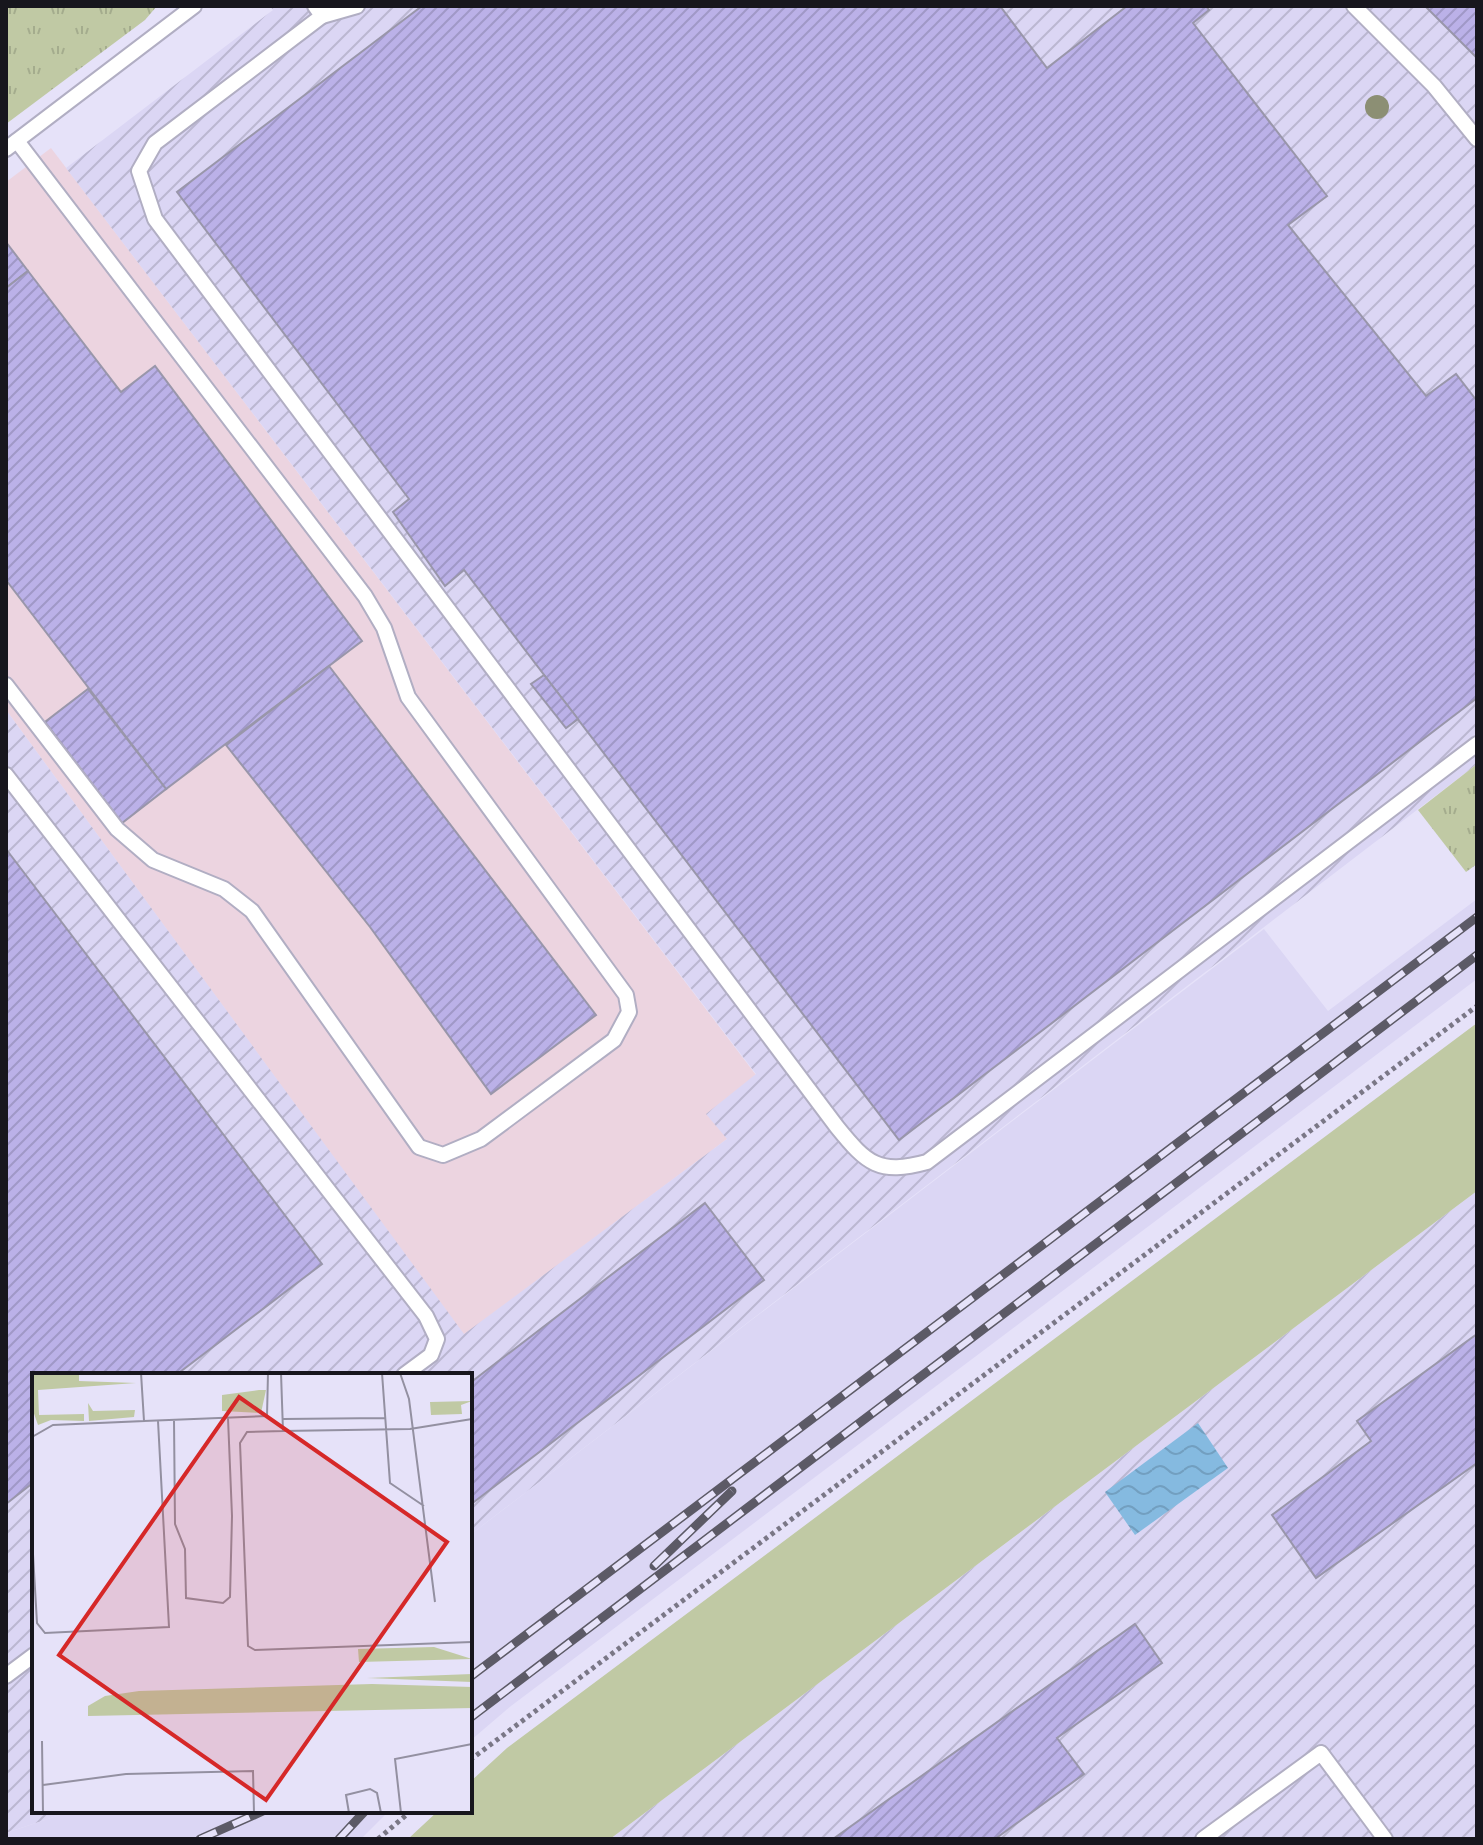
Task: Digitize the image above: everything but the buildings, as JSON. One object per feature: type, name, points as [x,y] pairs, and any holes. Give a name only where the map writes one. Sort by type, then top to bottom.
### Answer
[{"type":"lane","points":[[6,685],[117,829],[153,860],[224,889],[252,911],[419,1147],[443,1155],[481,1139],[614,1040],[629,1012],[626,995],[408,697],[384,628],[365,596],[12,145],[194,6]]},
{"type":"lane","points":[[357,6],[319,11],[155,143],[139,171],[147,204],[155,219],[827,1114],[855,1148],[878,1167],[898,1170],[927,1162],[1477,744]]},
{"type":"lane","points":[[1354,6],[1434,86],[1477,139]]},
{"type":"lane","points":[[6,775],[426,1316],[437,1339],[431,1355],[407,1373]]},
{"type":"lane","points":[[6,1676],[32,1656]]},
{"type":"lane","points":[[1203,1839],[1321,1753],[1385,1839]]},
{"type":"path","points":[[472,1759],[1477,1006]]},
{"type":"path","points":[[378,1839],[409,1813]]},
{"type":"shaded area","points":[[270,6],[1477,6],[1477,764],[472,1533],[472,1373],[32,1373],[32,1813],[66,1813],[6,1833],[6,710],[464,1334],[727,1139],[706,1114],[756,1074],[66,168],[273,10]]},
{"type":"shaded area","points":[[51,148],[756,1075],[727,1139],[464,1335],[6,710],[6,182]]},
{"type":"shaded area","points":[[1477,899],[1477,979],[511,1706],[472,1739],[472,1533],[1264,929],[1328,1011]]},
{"type":"shaded area","points":[[1477,1191],[1477,1839],[610,1839]]},
{"type":"shaded area","points":[[66,1813],[387,1813],[361,1839],[6,1839],[6,1833]]},
{"type":"green space","points":[[6,6],[157,6],[145,20],[6,124]]},
{"type":"green space","points":[[1477,764],[1477,864],[1466,872],[1418,810]]},
{"type":"green space","points":[[1477,1023],[1477,1191],[610,1839],[408,1839],[436,1813],[472,1813],[472,1780],[507,1748]]},
{"type":"water","points":[[1198,1423],[1228,1468],[1135,1535],[1105,1492]]},
{"type":"railway","points":[[472,1675],[1477,917]]},
{"type":"railway","points":[[472,1716],[1477,955]]},
{"type":"railway","points":[[654,1566],[732,1491]]},
{"type":"railway","points":[[200,1839],[258,1813]]},
{"type":"railway","points":[[339,1839],[363,1813]]}]
